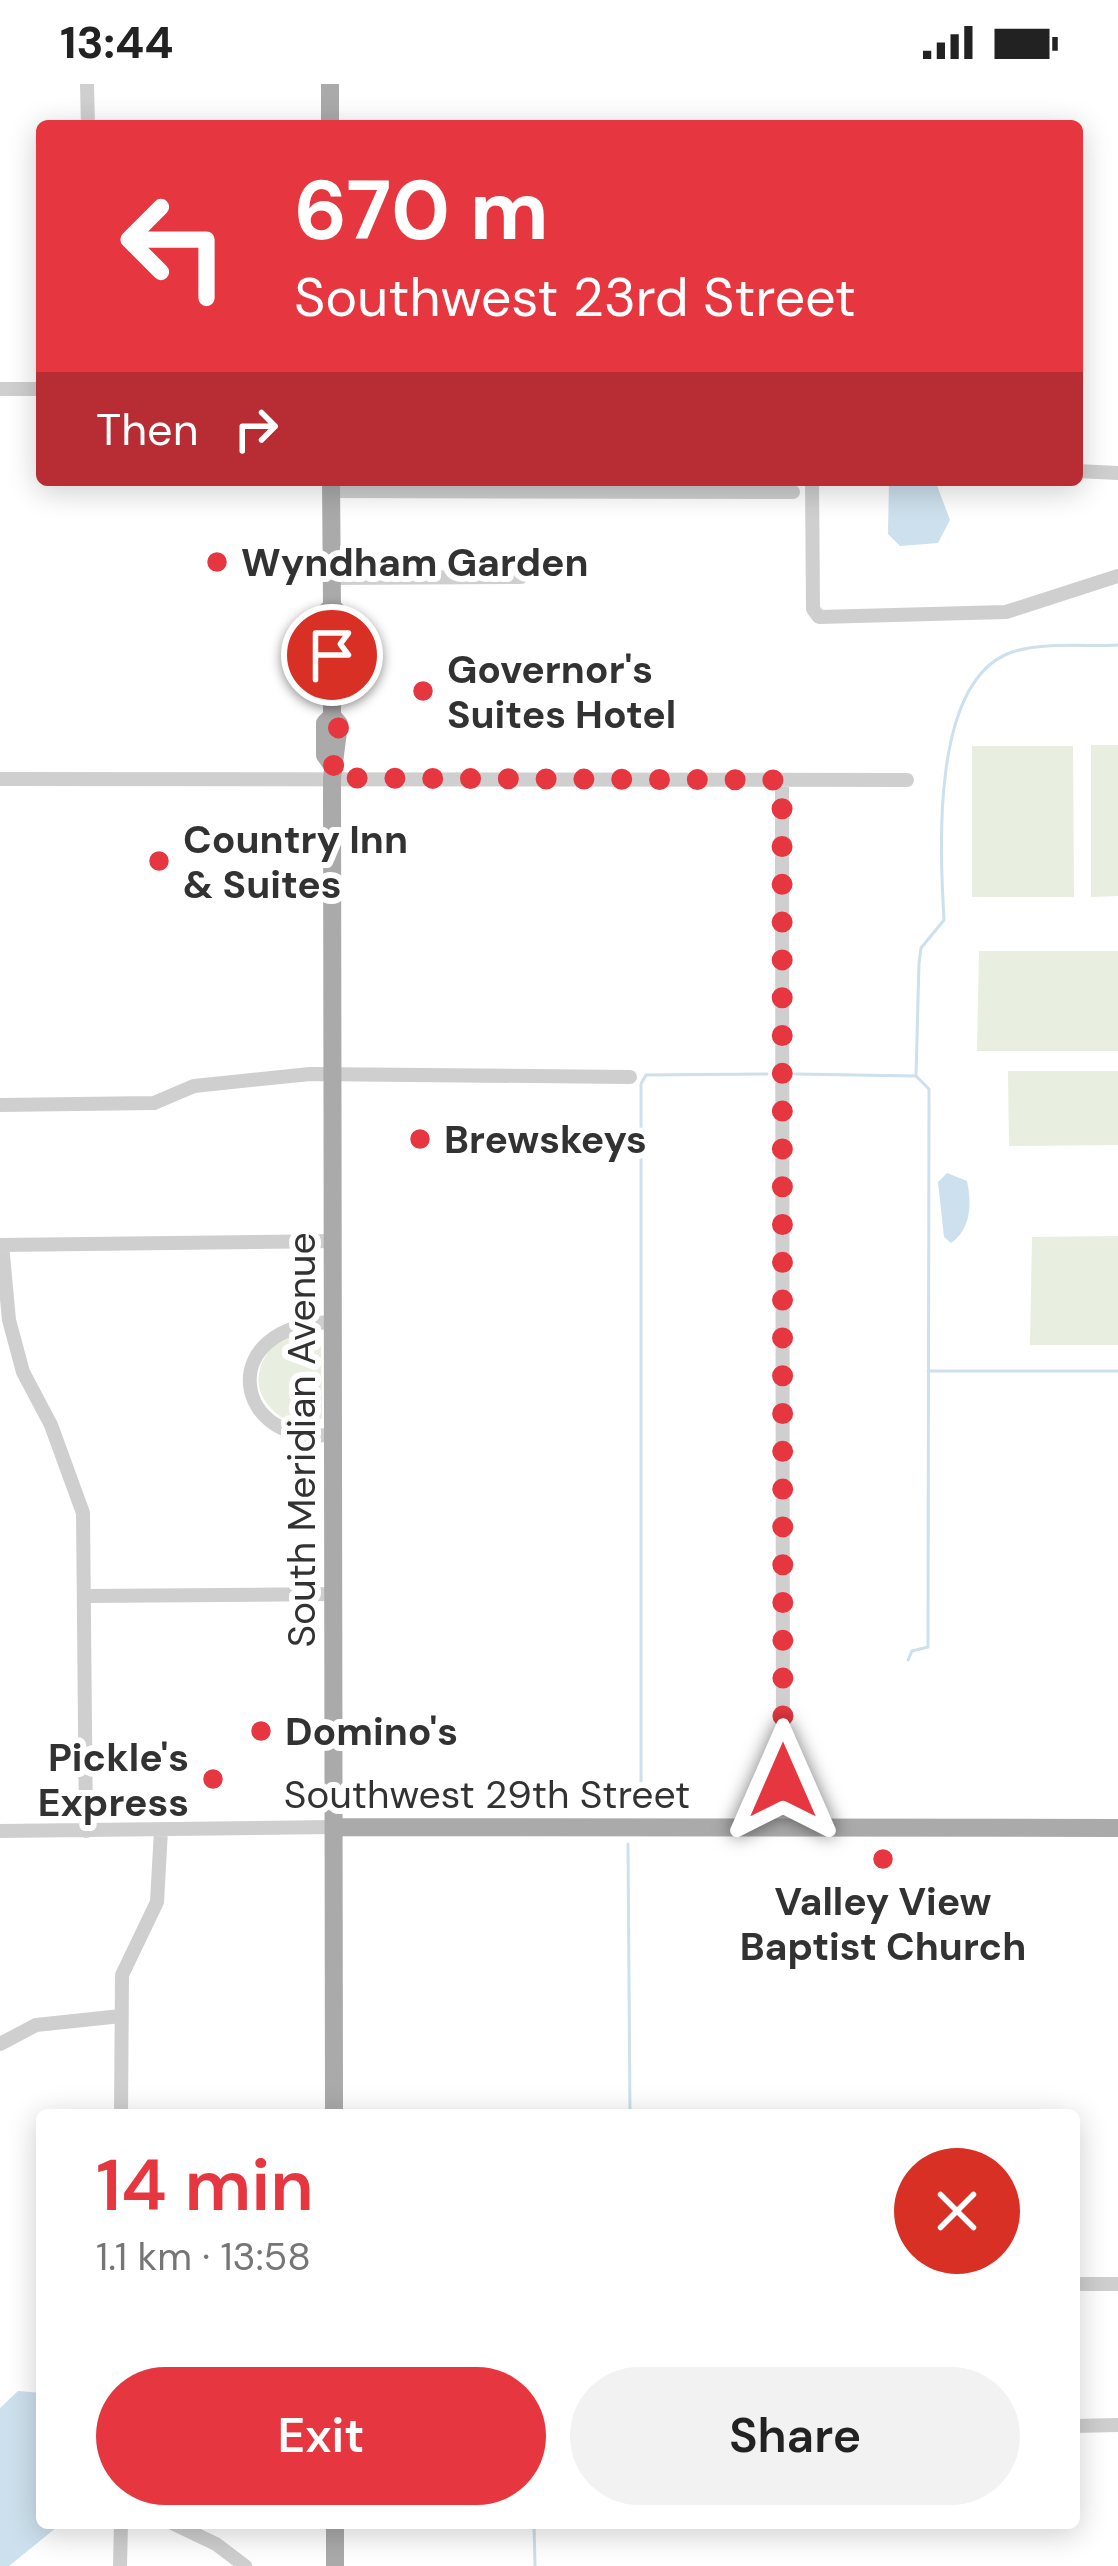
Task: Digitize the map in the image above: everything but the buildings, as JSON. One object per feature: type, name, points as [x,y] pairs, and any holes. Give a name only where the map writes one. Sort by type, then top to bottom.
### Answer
[{"type":"main road","points":[[330,84],[330,120]]},
{"type":"main road","name":"South Meridian Avenue","points":[[331,486],[332,606],[325,614],[325,646],[332,655],[332,716],[325,723],[325,755],[332,771],[334,2109]]},
{"type":"main road","name":"Southwest 29th Street","points":[[334,1827],[1118,1828]]},
{"type":"main road","points":[[334,2529],[334,2566]]},
{"type":"street","points":[[87,84],[88,120]]},
{"type":"street","points":[[0,389],[36,389]]},
{"type":"street","points":[[1083,471],[1118,473]]},
{"type":"street","points":[[331,486],[793,492]]},
{"type":"street","points":[[812,486],[813,609],[820,617],[1006,612],[1118,576]]},
{"type":"street","points":[[332,578],[521,577]]},
{"type":"street","points":[[0,779],[332,771],[907,780]]},
{"type":"street","points":[[782,780],[782,1828]]},
{"type":"street","points":[[0,1105],[154,1102],[215,1083],[333,1076],[630,1077]]},
{"type":"street","points":[[86,1831],[83,1513],[51,1425],[23,1372],[9,1320],[1,1245],[334,1240]]},
{"type":"street","points":[[334,1322],[278,1331],[262,1343],[249,1387],[261,1415],[282,1430],[334,1434]]},
{"type":"street","points":[[87,1596],[334,1594]]},
{"type":"street","name":"Southwest 29th Street","points":[[0,1831],[334,1827]]},
{"type":"street","points":[[121,2109],[121,2016],[128,1954],[157,1902],[161,1830]]},
{"type":"street","points":[[0,2044],[36,2025],[121,2016]]},
{"type":"street","points":[[1080,2284],[1118,2284]]},
{"type":"street","points":[[1080,2426],[1118,2426]]},
{"type":"street","points":[[120,2566],[121,2529]]},
{"type":"street","points":[[185,2529],[216,2544],[244,2566]]},
{"type":"shaded area","points":[[1091,745],[1118,745],[1118,896],[1091,897]]},
{"type":"shaded area","points":[[972,746],[1073,746],[1074,897],[972,897]]},
{"type":"shaded area","points":[[979,951],[1118,951],[1118,1051],[977,1051]]},
{"type":"shaded area","points":[[1008,1071],[1118,1071],[1118,1145],[1009,1146]]},
{"type":"shaded area","points":[[1118,1236],[1118,1345],[1030,1345],[1032,1237]]},
{"type":"shaded area","points":[[312,1330],[321,1342],[322,1418],[306,1430],[267,1404],[259,1380],[268,1353],[280,1338]]},
{"type":"water","points":[[889,486],[937,486],[950,520],[938,543],[900,546],[888,534]]},
{"type":"water","points":[[947,1173],[967,1181],[969,1198],[966,1223],[951,1243],[944,1237],[938,1182]]},
{"type":"water","points":[[18,2391],[36,2392],[36,2529],[55,2529],[9,2566],[0,2566],[0,2408]]},
{"type":"waterway","points":[[908,1660],[912,1651],[928,1647],[929,1089],[916,1076],[919,963],[921,948],[944,920],[942,814],[953,734],[982,672],[1007,654],[1047,646],[1118,645]]},
{"type":"waterway","points":[[641,1812],[641,1084],[646,1075],[767,1074]]},
{"type":"waterway","points":[[795,1074],[915,1076]]},
{"type":"waterway","points":[[928,1371],[1118,1371]]},
{"type":"waterway","points":[[628,1844],[630,2109]]},
{"type":"waterway","points":[[534,2529],[535,2566]]},
{"type":"place","name":"Wyndham Garden","points":[[217,562]]},
{"type":"place","name":"Governor's Suites Hotel","points":[[423,691]]},
{"type":"place","name":"Country Inn & Suites","points":[[159,861]]},
{"type":"place","name":"Brewskeys","points":[[420,1139]]},
{"type":"place","name":"Domino's","points":[[261,1731]]},
{"type":"place","name":"Pickle's Express","points":[[213,1779]]},
{"type":"place","name":"Valley View Baptist Church","points":[[883,1859]]},
{"type":"route","points":[[332,655],[332,716],[339,724],[339,756],[332,765],[332,778],[782,780],[783,1781]]}]
